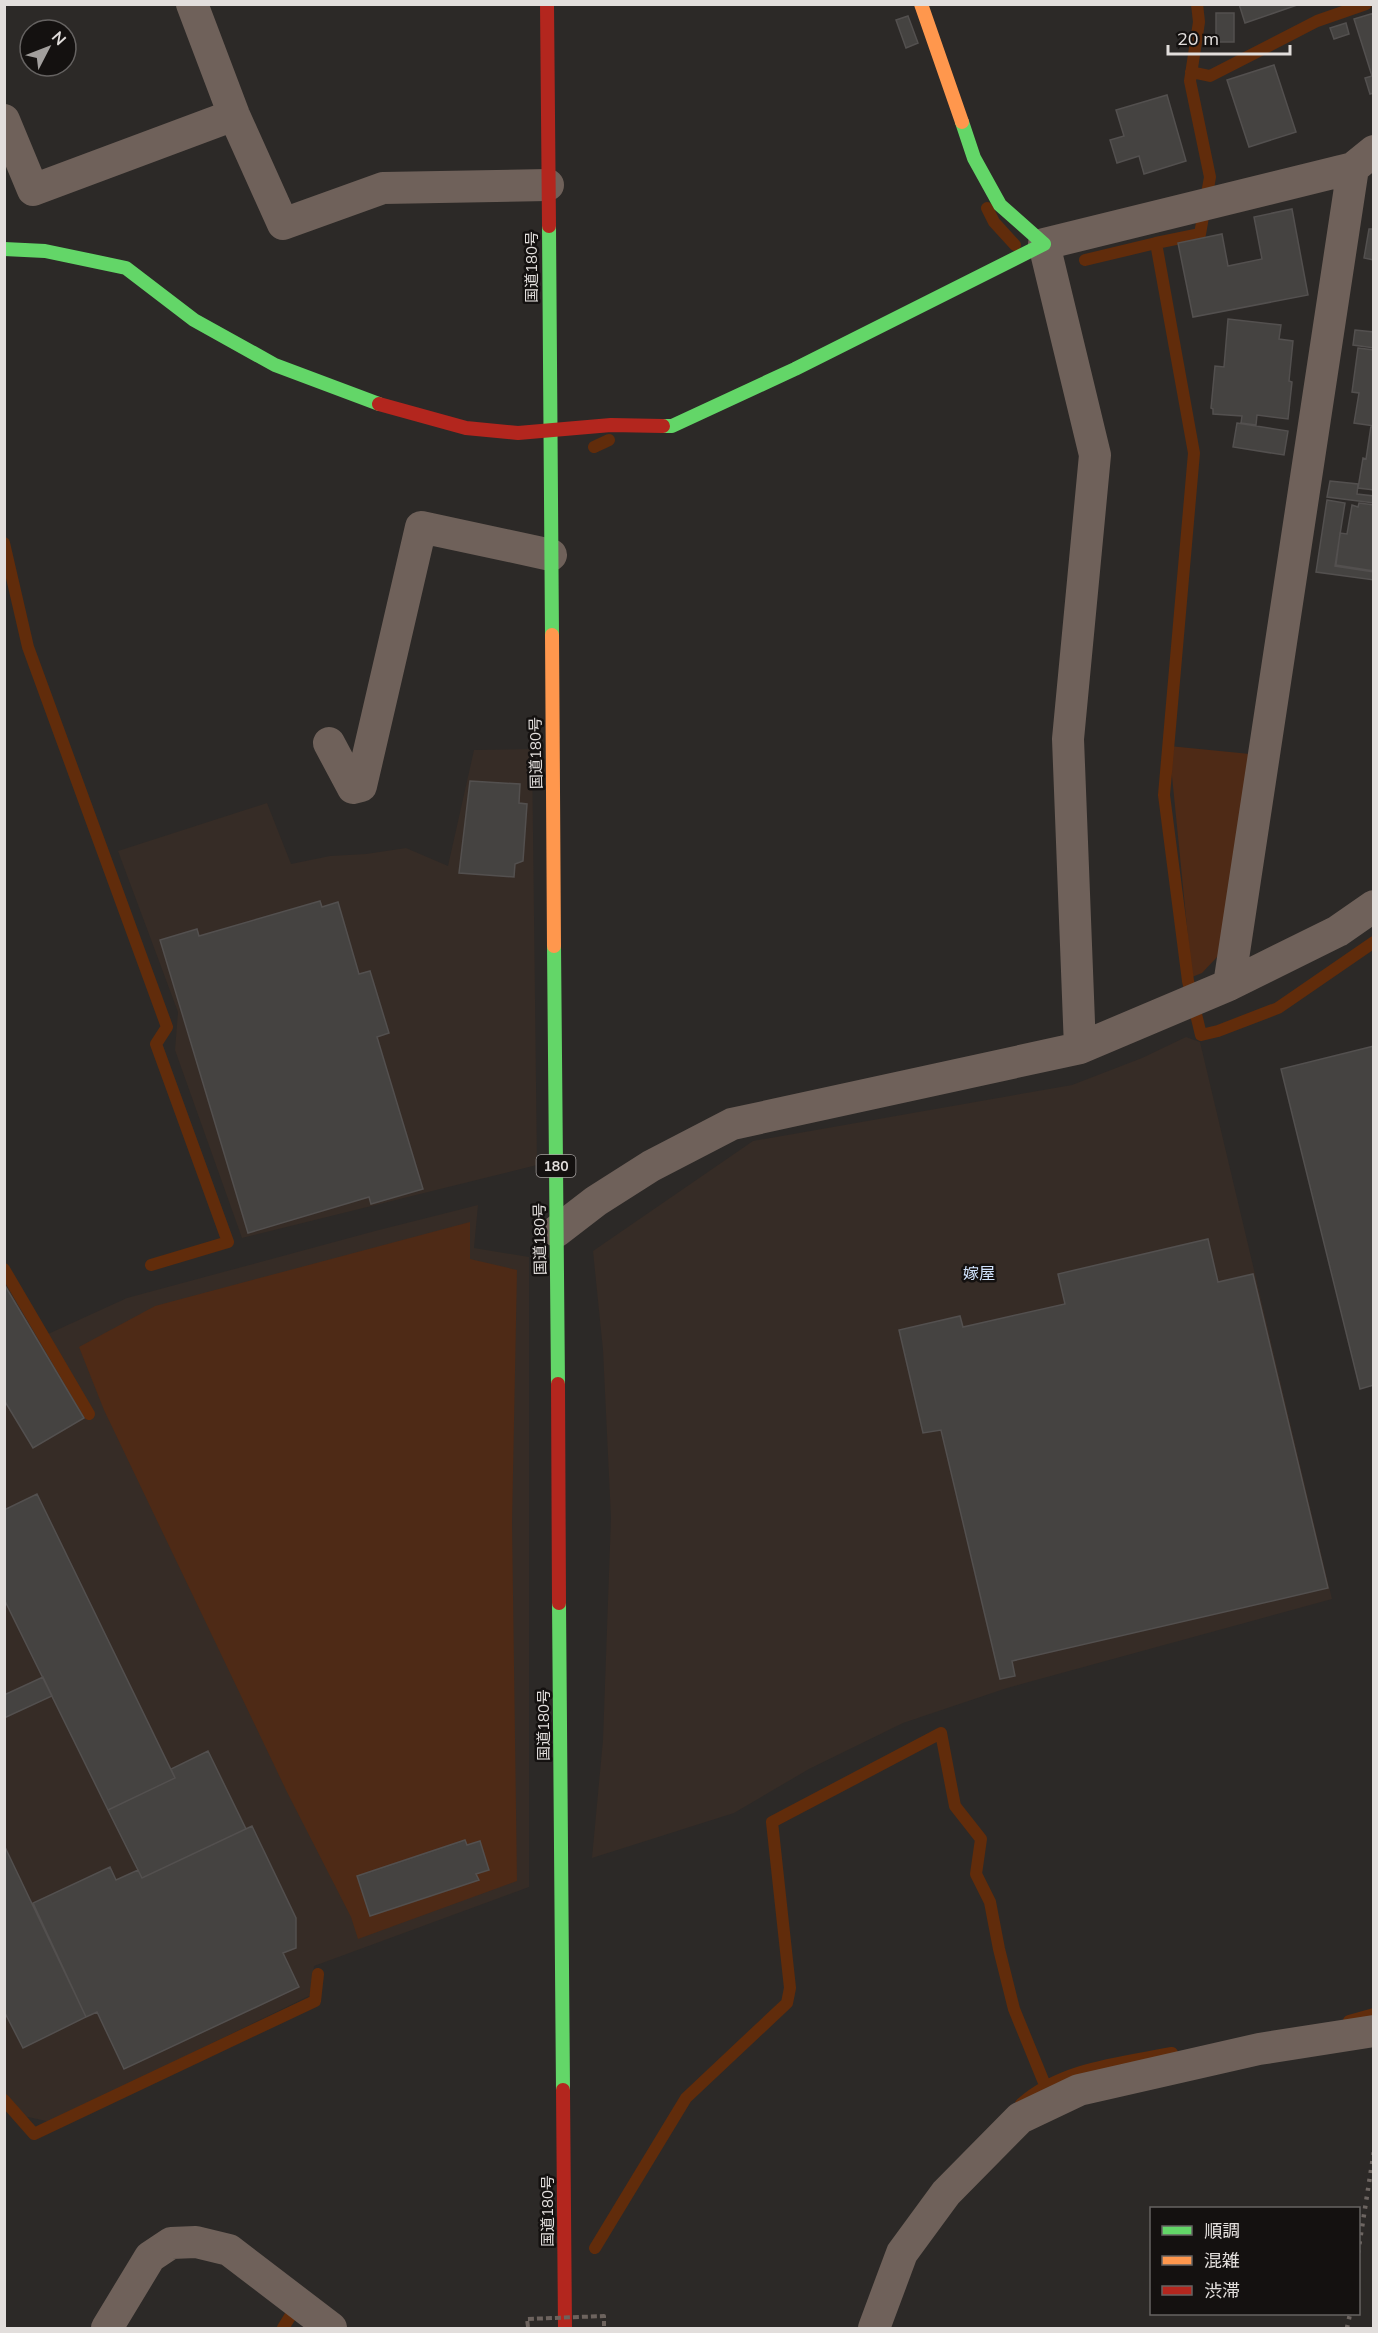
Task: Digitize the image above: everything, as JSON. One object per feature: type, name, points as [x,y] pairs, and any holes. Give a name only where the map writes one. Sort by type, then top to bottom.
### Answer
[{"type":"main road","name":"国道180号","points":[[547,4],[565,2328]]},
{"type":"main road","points":[[4,249],[45,251],[126,268],[194,320],[275,364],[391,408],[465,428],[518,433],[611,425],[672,426],[795,369],[1044,244],[1000,205],[974,158],[921,4]]},
{"type":"street","points":[[192,4],[234,115],[283,224],[383,188],[548,185]]},
{"type":"street","points":[[4,120],[33,190],[234,115]]},
{"type":"street","points":[[1080,1048],[1068,739],[1095,454],[1044,244],[1204,205],[1363,159],[1229,986]]},
{"type":"street","points":[[328,743],[353,788],[361,786],[421,527],[551,555]]},
{"type":"street","points":[[557,1231],[596,1201],[651,1166],[732,1124],[1080,1048],[1229,986],[1338,931],[1374,906]]},
{"type":"street","points":[[874,2328],[902,2253],[946,2193],[1020,2118],[1079,2090],[1259,2049],[1374,2031]]},
{"type":"street","points":[[107,2328],[150,2257],[171,2243],[196,2242],[229,2250],[331,2328]]},
{"type":"path","points":[[528,2327],[527,2319],[604,2316],[604,2325]]},
{"type":"shaded area","points":[[1169,746],[1250,754],[1218,956],[1202,973],[1192,977]]},
{"type":"shaded area","points":[[532,749],[537,1165],[242,1238],[175,1050],[178,1012],[118,851],[267,803],[291,864],[330,856],[406,848],[448,866],[474,750]]},
{"type":"shaded area","points":[[1186,1037],[1200,1042],[1332,1599],[1007,1688],[903,1723],[809,1769],[734,1813],[592,1858],[603,1740],[611,1518],[603,1350],[593,1251],[753,1141],[1072,1085],[1142,1058]]},
{"type":"shaded area","points":[[478,1205],[474,1248],[529,1257],[529,1887],[314,1966],[311,1995],[51,2122],[5,2112],[4,1265],[36,1323],[48,1334],[127,1298]]},
{"type":"shaded area","points":[[470,1222],[470,1259],[517,1270],[512,1523],[517,1881],[358,1939],[351,1917],[287,1792],[104,1410],[79,1347],[155,1306]]},
{"type":"building","points":[[1239,4],[1300,4],[1245,23]]},
{"type":"building","points":[[1216,13],[1234,13],[1234,42],[1216,42]]},
{"type":"building","points":[[1374,13],[1374,93],[1370,94],[1365,78],[1372,76],[1354,19]]},
{"type":"building","points":[[908,16],[918,43],[906,48],[896,20]]},
{"type":"building","points":[[1346,23],[1349,34],[1334,39],[1330,28]]},
{"type":"building","points":[[1274,65],[1296,132],[1249,147],[1227,80]]},
{"type":"building","points":[[1167,95],[1186,161],[1144,174],[1139,156],[1117,163],[1110,140],[1124,136],[1116,110]]},
{"type":"building","points":[[1292,209],[1308,295],[1193,317],[1178,243],[1222,234],[1228,266],[1262,259],[1254,217]]},
{"type":"building","points":[[1369,229],[1374,229],[1374,260],[1364,258]]},
{"type":"building","points":[[1228,319],[1281,325],[1279,339],[1293,341],[1288,419],[1257,415],[1256,425],[1241,423],[1242,416],[1213,414],[1211,408],[1215,366],[1224,367]]},
{"type":"building","points":[[1355,330],[1374,332],[1374,348],[1353,345]]},
{"type":"building","points":[[1358,348],[1374,350],[1374,426],[1354,423],[1359,393],[1352,392]]},
{"type":"building","points":[[1237,423],[1288,431],[1284,455],[1233,447]]},
{"type":"building","points":[[1371,426],[1374,427],[1374,490],[1358,488],[1363,458],[1366,459]]},
{"type":"building","points":[[1330,481],[1358,484],[1357,494],[1374,496],[1374,503],[1327,497]]},
{"type":"building","points":[[1327,500],[1345,503],[1335,566],[1374,572],[1374,580],[1316,572]]},
{"type":"building","points":[[1359,503],[1374,505],[1374,571],[1336,565],[1340,533],[1347,534],[1352,505],[1358,507]]},
{"type":"building","points":[[470,781],[520,784],[519,803],[527,804],[523,861],[515,864],[514,877],[459,873]]},
{"type":"building","points":[[320,901],[322,907],[338,902],[359,974],[370,971],[389,1033],[377,1037],[423,1189],[371,1204],[369,1197],[248,1233],[160,940],[197,929],[199,936]]},
{"type":"building","points":[[1374,1046],[1374,1385],[1360,1389],[1281,1069]]},
{"type":"building","points":[[1208,1239],[1218,1282],[1253,1274],[1328,1588],[1012,1661],[1015,1676],[1000,1679],[941,1430],[923,1433],[899,1330],[960,1316],[963,1327],[1065,1304],[1058,1274]]},
{"type":"building","points":[[4,1284],[84,1418],[33,1448],[4,1400]]},
{"type":"building","points":[[37,1494],[175,1778],[108,1810],[4,1599],[4,1510]]},
{"type":"building","points":[[43,1677],[52,1696],[4,1718],[4,1695]]},
{"type":"building","points":[[208,1751],[246,1829],[142,1878],[108,1810],[175,1778],[171,1769]]},
{"type":"building","points":[[252,1826],[296,1918],[296,1948],[283,1953],[299,1987],[124,2069],[97,2012],[86,2017],[33,1903],[110,1867],[116,1880],[138,1870],[142,1878]]},
{"type":"building","points":[[465,1840],[467,1845],[480,1841],[489,1870],[476,1874],[479,1880],[370,1916],[357,1876]]},
{"type":"building","points":[[4,1845],[86,2017],[23,2048],[4,2011]]},
{"type":"waterway","points":[[1197,4],[1199,22],[1190,81],[1210,177],[1200,234],[1156,243],[1194,453],[1164,795],[1188,981],[1201,1035],[1218,1031],[1278,1008],[1374,942]]},
{"type":"waterway","points":[[1191,72],[1210,76],[1317,21],[1366,4]]},
{"type":"waterway","points":[[987,208],[994,222],[1015,245]]},
{"type":"waterway","points":[[1085,260],[1156,243]]},
{"type":"waterway","points":[[594,447],[609,440]]},
{"type":"waterway","points":[[4,543],[28,647],[167,1027],[156,1044],[228,1242],[151,1265]]},
{"type":"waterway","points":[[4,1269],[89,1414]]},
{"type":"waterway","points":[[595,2248],[686,2098],[787,2003],[790,1988],[772,1822],[941,1733],[955,1806],[981,1839],[976,1874],[990,1902],[1014,2009],[1045,2085]]},
{"type":"waterway","points":[[4,2100],[34,2134],[315,2001],[318,1974]]},
{"type":"waterway","points":[[1349,2021],[1374,2014]]},
{"type":"waterway","points":[[1021,2104],[1054,2082],[1073,2075],[1112,2064],[1172,2053]]},
{"type":"waterway","points":[[283,2328],[291,2315]]},
{"type":"railway","points":[[1360,2240],[1374,2151]]},
{"type":"railway","points":[[1347,2328],[1350,2315]]},
{"type":"traffic: fast","points":[[663,426],[672,426],[795,369],[1044,244],[1000,205],[974,158],[962,122]]},
{"type":"traffic: fast","points":[[549,226],[552,635]]},
{"type":"traffic: fast","points":[[4,249],[45,251],[126,268],[194,320],[275,365],[379,404]]},
{"type":"traffic: fast","points":[[554,946],[558,1384]]},
{"type":"traffic: fast","points":[[559,1603],[563,2090]]},
{"type":"traffic: slow","points":[[921,4],[962,122]]},
{"type":"traffic: slow","points":[[552,635],[554,946]]},
{"type":"traffic: jam","points":[[547,4],[549,226]]},
{"type":"traffic: jam","points":[[379,404],[466,428],[518,433],[611,425],[663,426]]},
{"type":"traffic: jam","points":[[558,1384],[559,1603]]},
{"type":"traffic: jam","points":[[563,2090],[565,2328]]},
{"type":"district","name":"嫁屋","points":[[979,1273]]}]
